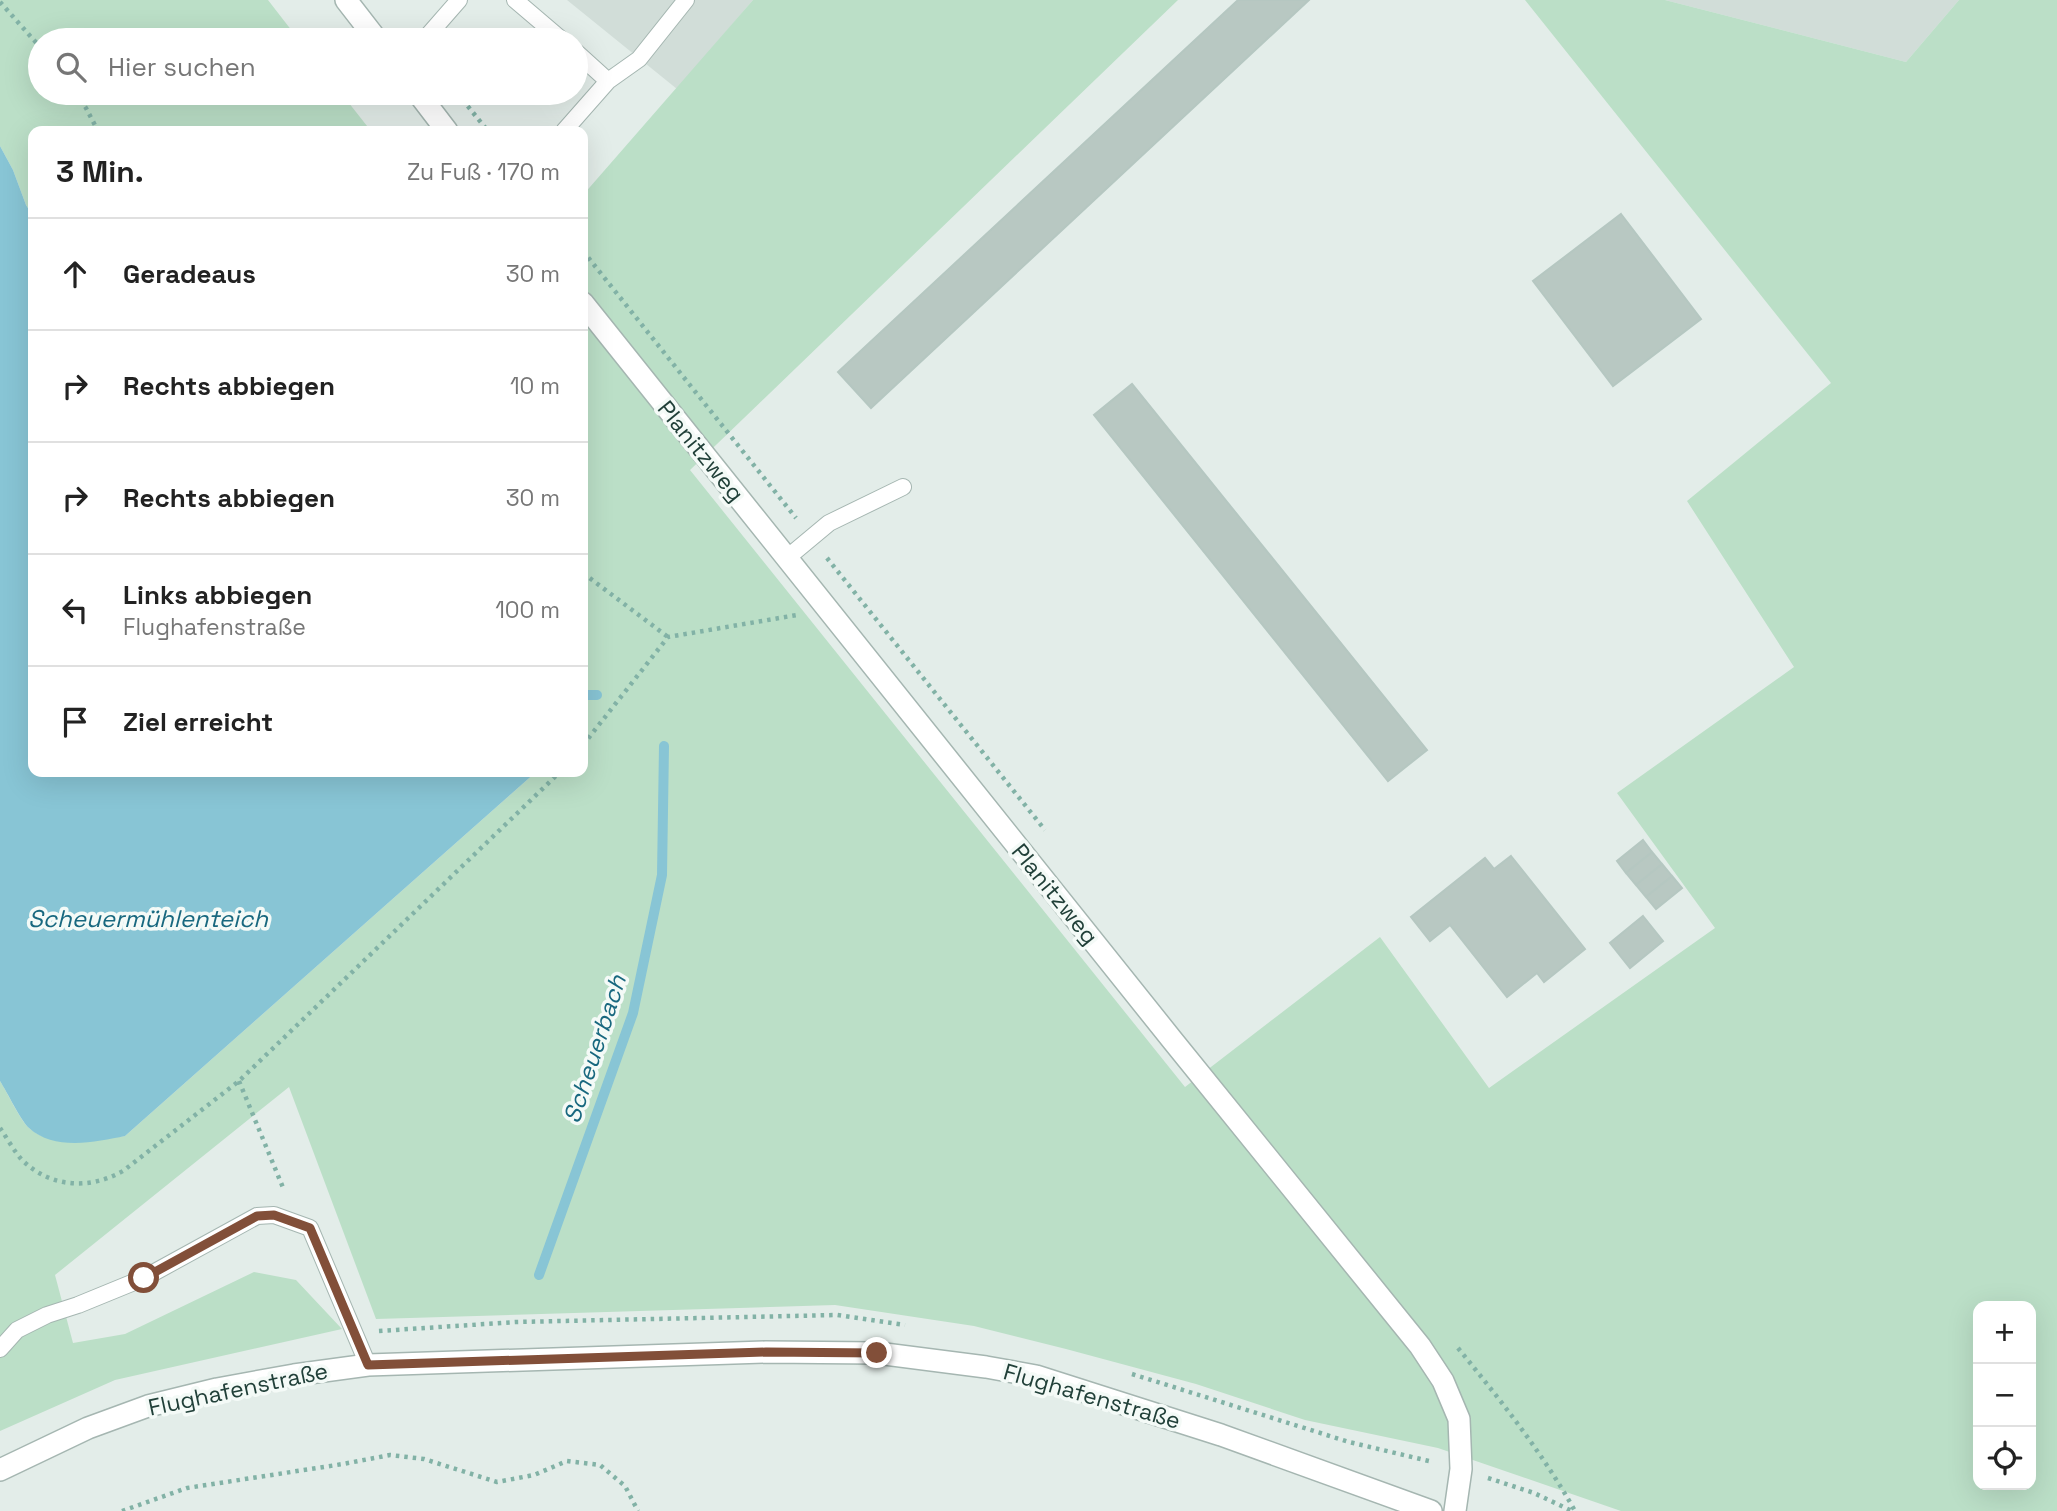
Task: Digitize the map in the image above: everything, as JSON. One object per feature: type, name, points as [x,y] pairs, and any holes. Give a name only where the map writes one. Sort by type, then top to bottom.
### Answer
[{"type":"street","points":[[346,0],[368,28]]},
{"type":"street","points":[[427,105],[443,126]]},
{"type":"street","name":"Planitzweg","points":[[588,309],[1420,1346],[1443,1381],[1460,1419],[1461,1469],[1455,1511]]},
{"type":"street","name":"Flughafenstraße","points":[[0,1470],[88,1428],[148,1406],[217,1389],[368,1365],[766,1352],[877,1353],[1037,1376],[1169,1418],[1431,1511]]},
{"type":"lane","points":[[434,28],[459,0]]},
{"type":"lane","points":[[515,0],[548,28]]},
{"type":"lane","points":[[588,103],[608,80],[639,58],[686,0]]},
{"type":"lane","points":[[588,62],[608,80]]},
{"type":"lane","points":[[568,126],[586,105]]},
{"type":"lane","points":[[787,558],[829,523],[903,487]]},
{"type":"lane","points":[[0,1349],[17,1330],[47,1315],[144,1278],[257,1216],[274,1215],[310,1228],[368,1365]]},
{"type":"path","points":[[0,2],[28,34]]},
{"type":"path","points":[[84,105],[95,126]]},
{"type":"path","points":[[467,105],[484,126]]},
{"type":"path","points":[[588,577],[668,637]]},
{"type":"path","points":[[588,738],[668,637],[828,609]]},
{"type":"path","points":[[0,1128],[23,1160],[55,1182],[90,1183],[108,1179],[123,1171],[239,1081],[555,777]]},
{"type":"path","points":[[239,1081],[297,1223]]},
{"type":"path","points":[[122,1511],[187,1488],[390,1455],[424,1459],[498,1482],[534,1475],[568,1461],[600,1465],[625,1486],[638,1511]]},
{"type":"shaded area","points":[[567,0],[753,0],[677,89]]},
{"type":"shaded area","points":[[1665,0],[1959,0],[1906,62]]},
{"type":"green space","points":[[0,0],[268,0],[290,28],[28,28],[28,105],[350,105],[367,126],[28,126],[28,208],[0,146]]},
{"type":"green space","points":[[753,0],[1178,0],[690,470],[1185,1087],[1380,937],[1489,1088],[1715,928],[1617,793],[1794,667],[1687,501],[1831,383],[1525,0],[1665,0],[1906,62],[1959,0],[2057,0],[2057,1511],[1621,1511],[1438,1448],[1305,1420],[1196,1384],[1066,1349],[974,1326],[835,1305],[376,1319],[289,1087],[55,1275],[73,1343],[125,1334],[254,1272],[296,1280],[342,1329],[115,1380],[0,1431],[0,1081],[25,1124],[39,1135],[63,1141],[125,1136],[530,777],[588,777],[588,189]]},
{"type":"water","name":"Scheuermühlenteich","points":[[0,146],[28,208],[28,777],[530,777],[125,1136],[76,1143],[50,1140],[29,1128],[0,1081]]},
{"type":"building","points":[[1238,0],[1309,0],[871,408],[838,372]]},
{"type":"building","points":[[1621,214],[1701,319],[1613,386],[1533,281]]},
{"type":"building","points":[[1132,384],[1427,750],[1388,781],[1094,415]]},
{"type":"building","points":[[1643,840],[1652,852],[1626,873],[1617,861]]},
{"type":"building","points":[[1652,852],[1662,864],[1636,885],[1626,873]]},
{"type":"building","points":[[1511,856],[1585,949],[1544,982],[1537,973],[1507,997],[1450,925],[1430,941],[1411,917],[1485,858],[1494,869]]},
{"type":"building","points":[[1662,864],[1672,876],[1646,897],[1636,885]]},
{"type":"building","points":[[1672,876],[1682,888],[1656,909],[1646,897]]},
{"type":"building","points":[[1643,916],[1663,941],[1630,968],[1610,943]]},
{"type":"waterway","name":"Scheuerbach","points":[[588,695],[597,695]]},
{"type":"waterway","name":"Scheuerbach","points":[[539,1275],[633,1013],[662,875],[664,746]]},
{"type":"route","points":[[144,1278],[257,1216],[274,1215],[310,1228],[368,1365],[766,1352],[877,1353]]}]
